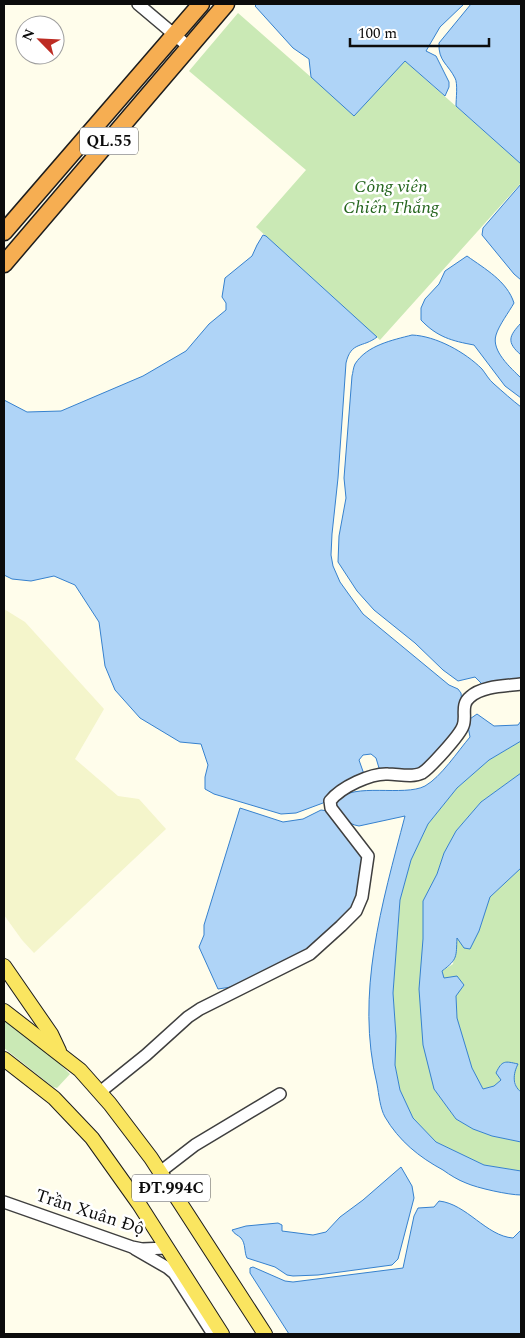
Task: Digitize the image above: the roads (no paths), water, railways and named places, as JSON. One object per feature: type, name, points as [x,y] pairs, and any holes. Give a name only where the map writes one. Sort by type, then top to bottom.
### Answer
[{"type":"highway","name":"QL.55","points":[[4,232],[200,4]]},
{"type":"highway","name":"QL.55","points":[[4,264],[226,4]]},
{"type":"main road","points":[[4,966],[51,1034],[60,1054]]},
{"type":"main road","name":"ĐT.994C","points":[[4,1011],[80,1070],[100,1092],[160,1172],[265,1334]]},
{"type":"main road","name":"ĐT.994C","points":[[4,1059],[54,1098],[92,1138],[114,1168],[222,1334]]},
{"type":"street","points":[[138,4],[189,47]]},
{"type":"street","points":[[200,4],[214,17]]},
{"type":"street","points":[[100,1092],[146,1055],[188,1017],[238,989],[310,954],[356,911],[362,897],[368,856],[331,808],[330,800],[333,797],[366,778],[383,774],[412,776],[421,774],[434,762],[462,728],[465,705],[470,697],[495,687],[521,684]]},
{"type":"street","points":[[160,1172],[195,1145],[280,1094]]},
{"type":"street","name":"Trần Xuân Độ","points":[[4,1202],[132,1247],[142,1249],[167,1248]]},
{"type":"street","points":[[132,1247],[174,1273],[213,1334]]},
{"type":"water","points":[[257,4],[464,4],[440,27],[426,51],[436,56],[449,82],[445,96],[405,61],[354,116],[311,77],[309,59],[293,48],[255,6]]},
{"type":"water","points":[[471,4],[521,4],[521,164],[456,106],[456,80],[440,54],[439,43]]},
{"type":"water","points":[[521,184],[521,280],[482,235],[483,228]]},
{"type":"water","points":[[263,235],[377,337],[354,348],[348,356],[346,363],[332,534],[331,555],[333,566],[340,582],[363,614],[449,685],[458,689],[461,693],[462,704],[458,731],[421,770],[385,771],[379,768],[376,758],[371,754],[363,755],[359,760],[365,777],[333,793],[323,803],[296,813],[281,814],[214,794],[205,789],[208,765],[201,744],[180,742],[140,718],[115,690],[105,666],[99,622],[75,585],[54,576],[31,581],[12,579],[4,575],[4,400],[27,412],[61,411],[143,376],[186,351],[209,324],[226,310],[226,303],[222,297],[225,278],[252,256]]},
{"type":"water","points":[[467,256],[501,282],[511,295],[514,303],[499,327],[495,341],[496,347],[503,359],[521,378],[521,398],[505,386],[474,345],[445,337],[433,331],[421,320],[421,308],[425,299],[439,284],[445,271]]},
{"type":"water","points":[[521,323],[521,355],[511,343],[511,339]]},
{"type":"water","points":[[412,335],[431,338],[459,351],[482,369],[492,382],[521,407],[521,682],[486,685],[482,684],[475,677],[458,681],[374,610],[357,591],[338,562],[339,536],[346,498],[344,478],[354,366],[366,352],[373,348],[389,341]]},
{"type":"water","points":[[477,714],[494,726],[518,725],[521,721],[521,741],[489,760],[457,788],[428,824],[411,860],[400,900],[393,993],[396,1036],[395,1065],[400,1090],[413,1118],[436,1142],[484,1165],[521,1171],[521,1195],[485,1189],[454,1177],[410,1148],[385,1117],[380,1101],[371,1050],[369,1017],[370,983],[380,916],[405,816],[359,826],[345,820],[335,807],[338,800],[345,795],[355,792],[405,790],[425,786],[443,770],[470,737],[467,721]]},
{"type":"water","points":[[521,773],[521,868],[490,897],[479,931],[470,949],[464,948],[457,938],[454,960],[442,971],[444,978],[457,976],[464,985],[456,996],[457,1018],[472,1068],[483,1089],[494,1086],[501,1080],[496,1073],[504,1062],[518,1064],[514,1079],[516,1086],[521,1092],[521,1142],[492,1136],[473,1129],[456,1119],[434,1089],[423,1045],[419,989],[423,939],[423,901],[437,874],[444,853],[456,831],[481,802]]},
{"type":"water","points":[[240,808],[283,822],[303,819],[321,810],[328,811],[363,856],[355,907],[313,946],[231,987],[218,989],[199,947]]},
{"type":"water","points":[[401,1167],[412,1186],[414,1198],[398,1259],[392,1265],[318,1275],[287,1275],[275,1267],[247,1258],[243,1240],[232,1230],[246,1226],[278,1223],[282,1225],[282,1231],[313,1235],[326,1232],[340,1217]]},
{"type":"water","points":[[439,1201],[459,1208],[503,1236],[513,1238],[521,1230],[521,1334],[289,1334],[250,1273],[250,1268],[253,1267],[285,1281],[293,1282],[403,1268],[414,1216],[418,1208],[434,1207]]},
{"type":"park label","name":"Công viên Chiến Thắng","points":[[391,196]]}]
